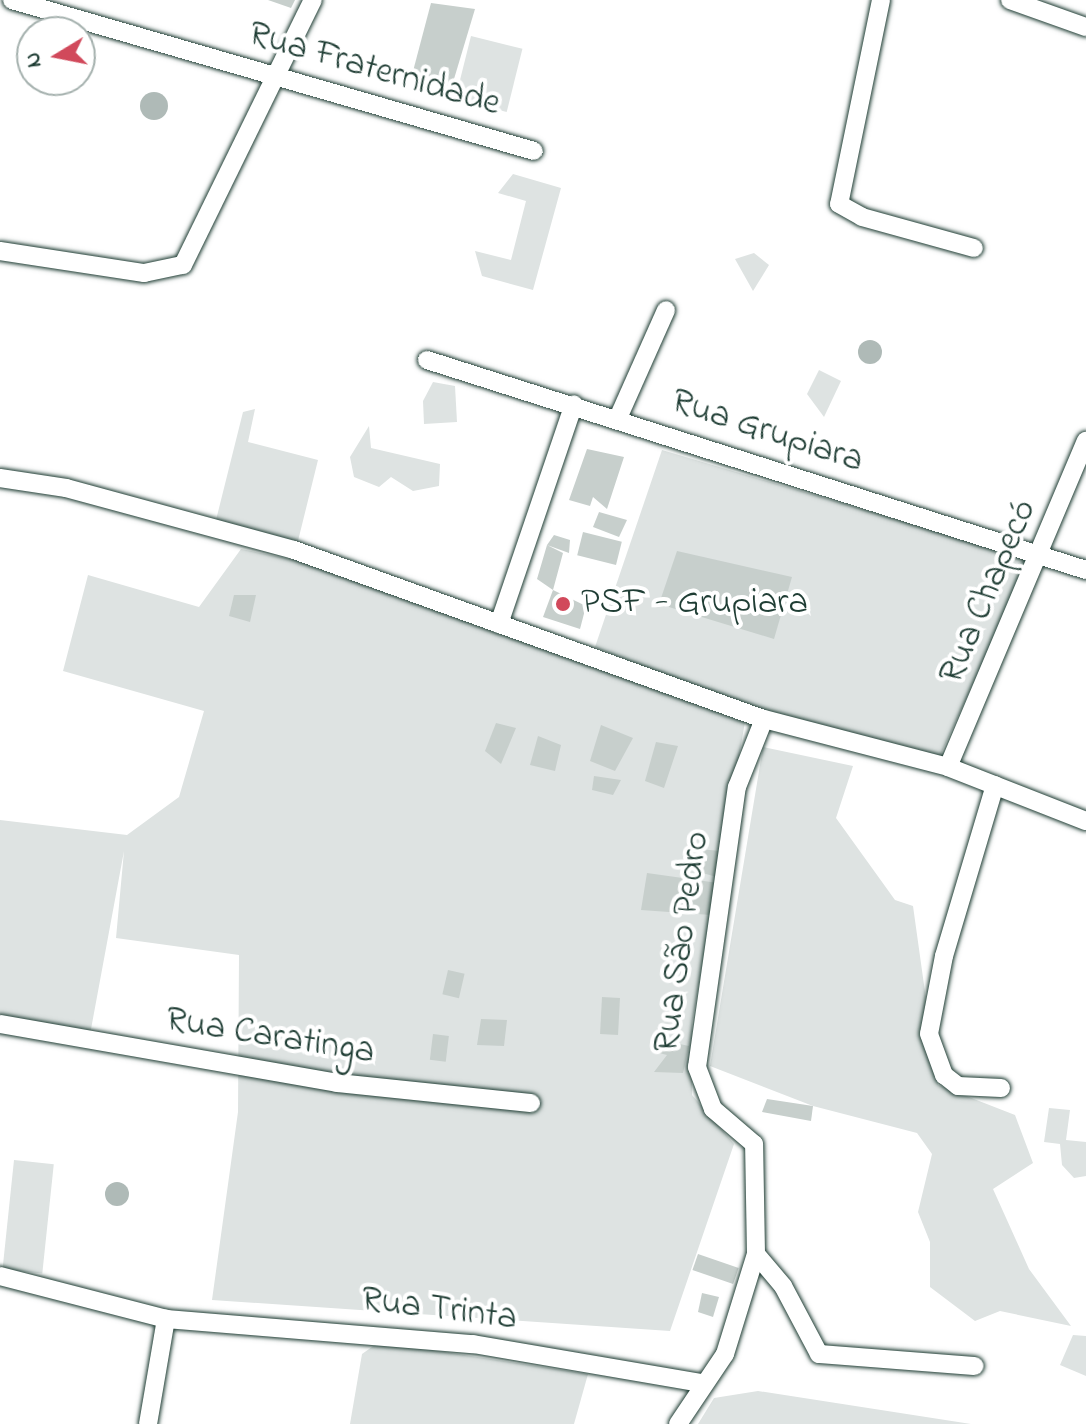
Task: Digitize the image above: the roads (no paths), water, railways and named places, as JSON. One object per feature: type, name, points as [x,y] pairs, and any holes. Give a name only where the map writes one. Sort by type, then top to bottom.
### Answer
[{"type":"street","name":"Rua Fraternidade","points":[[12,0],[534,151]]},
{"type":"street","points":[[0,251],[144,273],[188,259],[272,73],[313,0]]},
{"type":"street","points":[[881,0],[839,204],[862,217],[974,248]]},
{"type":"street","points":[[1010,0],[1086,27]]},
{"type":"street","points":[[618,418],[666,310]]},
{"type":"street","name":"Rua Grupiara","points":[[427,360],[1043,553],[1086,570]]},
{"type":"street","points":[[499,624],[574,404]]},
{"type":"street","name":"Rua Chapecó","points":[[948,767],[1043,553],[1086,441]]},
{"type":"street","points":[[0,478],[236,533],[764,719],[948,767],[1086,821]]},
{"type":"street","name":"Rua São Pedro","points":[[678,1424],[702,1383],[725,1354],[756,1254],[754,1144],[713,1109],[697,1067],[737,787],[764,719]]},
{"type":"street","points":[[995,785],[944,956],[929,1034],[944,1075],[958,1086],[1001,1088]]},
{"type":"street","name":"Rua Caratinga","points":[[0,1024],[337,1083],[531,1103]]},
{"type":"street","points":[[756,1254],[783,1286],[819,1354],[975,1366]]},
{"type":"street","name":"Rua Trinta","points":[[0,1276],[166,1319],[473,1344],[702,1383]]},
{"type":"street","points":[[148,1424],[166,1319]]},
{"type":"place","name":"PSF - Grupiara","points":[[563,604]]}]
